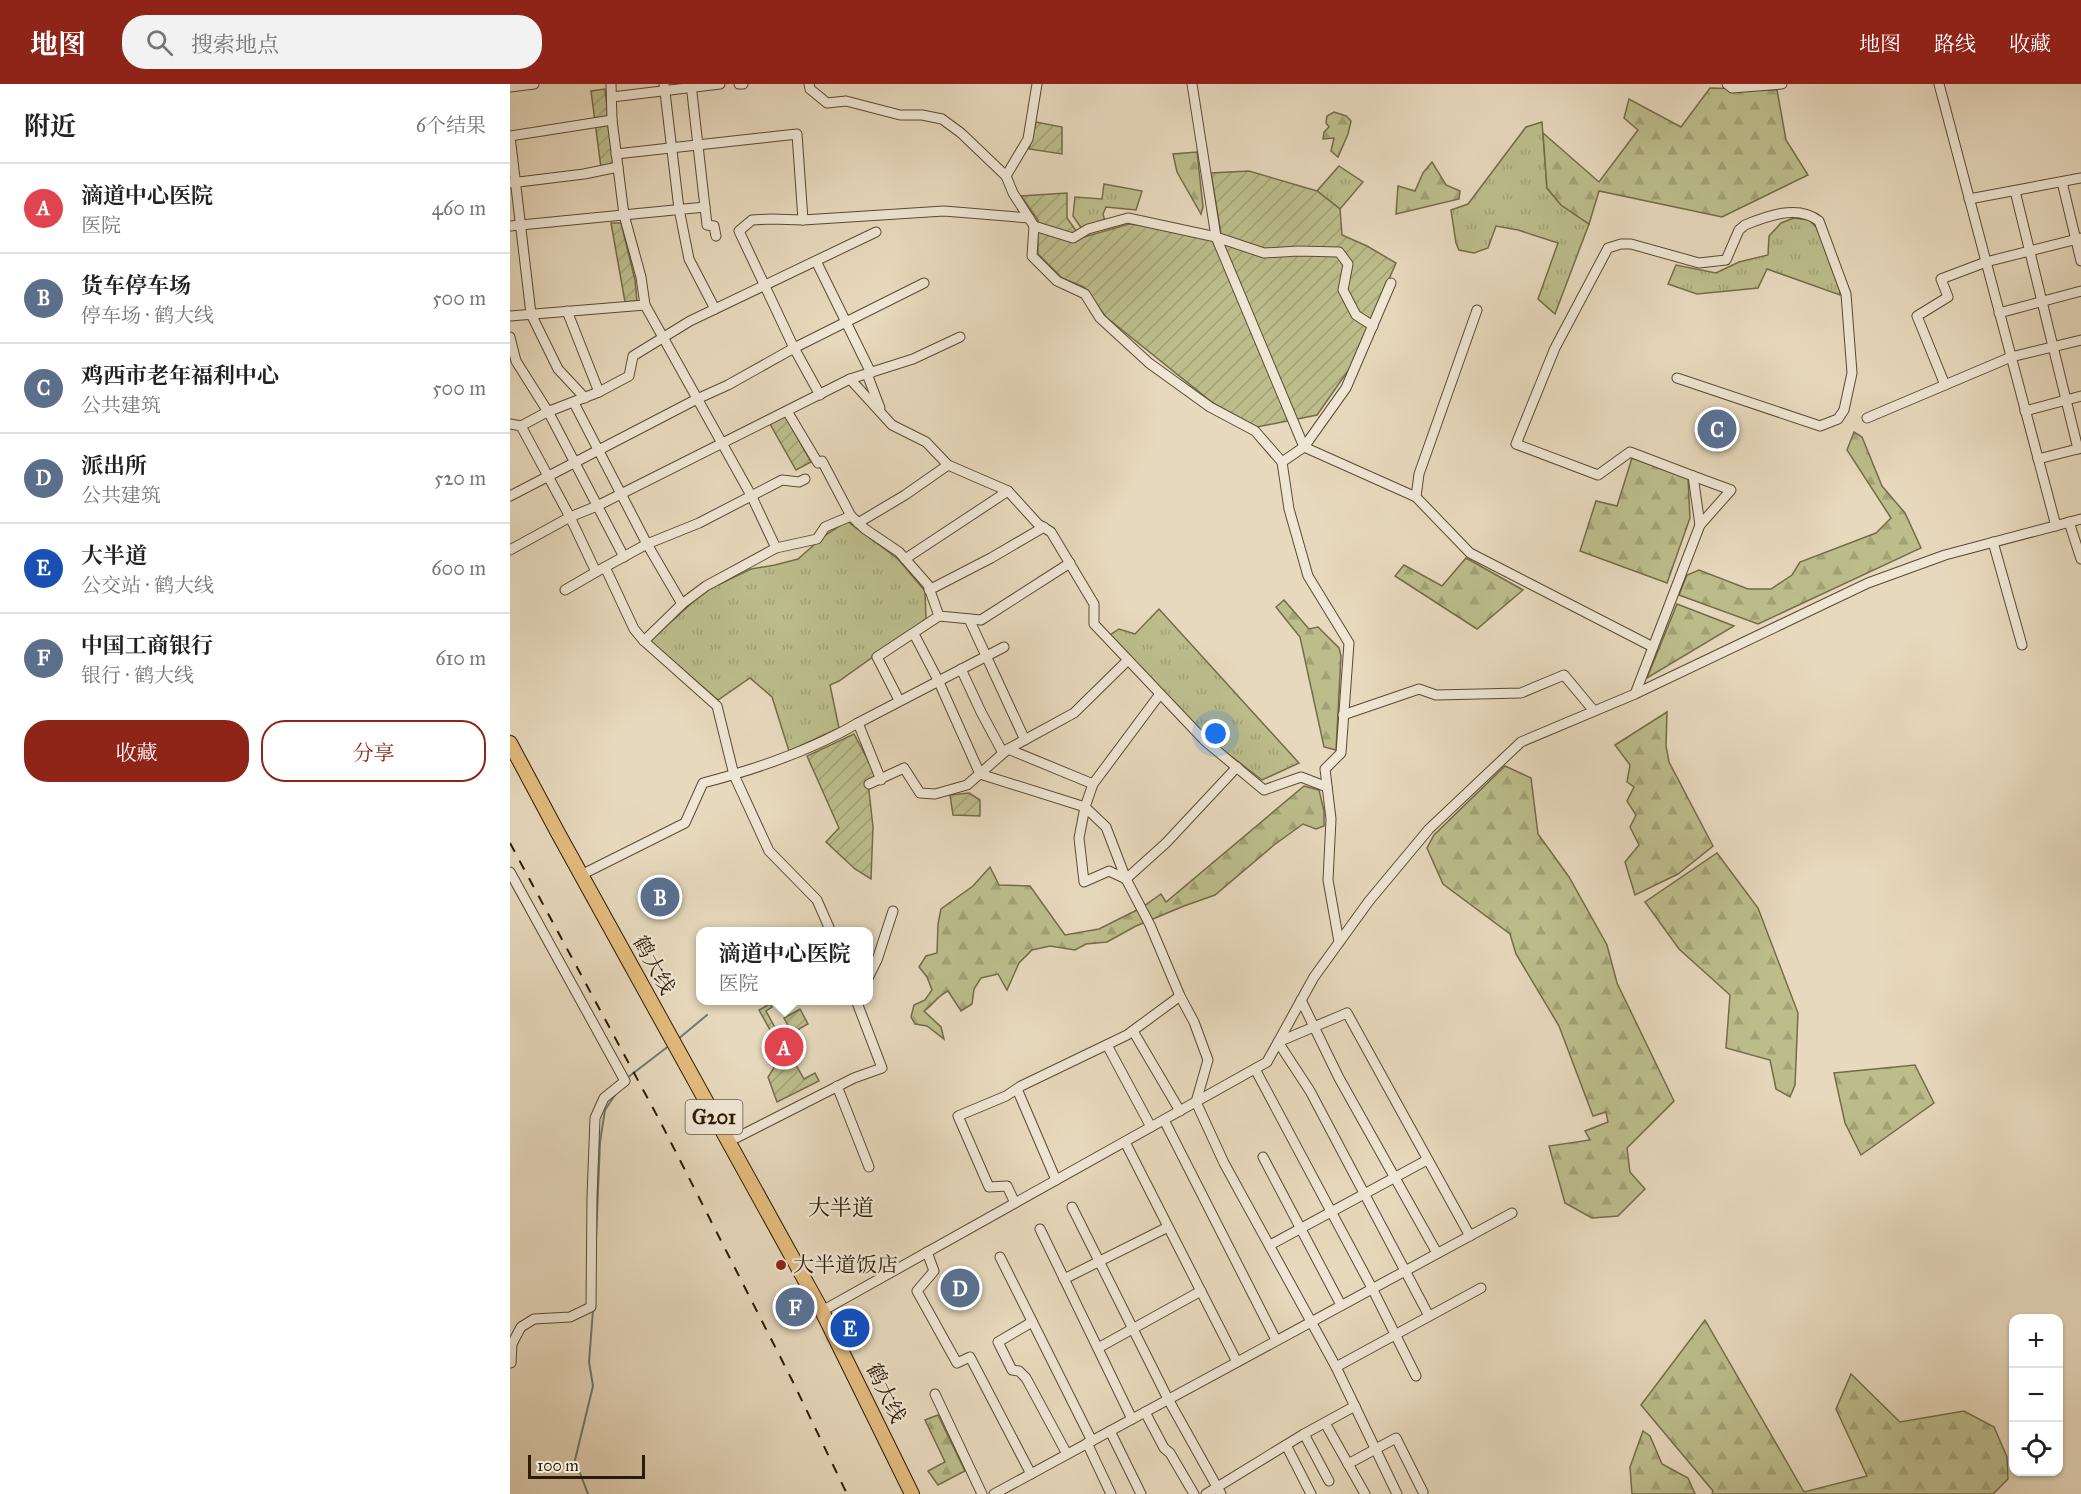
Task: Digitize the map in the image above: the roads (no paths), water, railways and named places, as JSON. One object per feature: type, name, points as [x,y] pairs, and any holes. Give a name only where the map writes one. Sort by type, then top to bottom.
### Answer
[{"type":"highway","name":"鹤大线","points":[[510,743],[822,1311],[912,1494]]},
{"type":"street","points":[[510,87],[534,84]]},
{"type":"street","points":[[611,84],[612,120],[624,215],[641,277],[645,305],[752,497],[776,548]]},
{"type":"street","points":[[612,98],[665,88],[720,84]]},
{"type":"street","points":[[808,84],[810,89],[827,102],[846,101],[900,115],[922,115],[942,119],[962,133],[1006,176],[1013,193],[1031,222],[1032,256],[1057,281],[1085,294],[1100,318],[1149,363],[1210,407],[1255,431],[1282,462],[1289,509],[1308,576],[1349,643],[1341,753],[1325,768],[1330,819],[1328,880],[1339,942]]},
{"type":"street","points":[[1006,176],[1028,139],[1037,84]]},
{"type":"street","points":[[1192,84],[1216,237],[1305,447],[1416,497],[1470,553],[1653,647]]},
{"type":"street","points":[[1727,84],[1732,88],[1782,84]]},
{"type":"street","points":[[1939,84],[2056,526]]},
{"type":"street","points":[[692,86],[707,225],[714,226],[716,236]]},
{"type":"street","points":[[665,88],[679,210],[689,259],[715,309]]},
{"type":"street","points":[[585,398],[558,369],[531,314],[513,183],[510,136],[612,120]]},
{"type":"street","points":[[616,154],[797,134],[803,220]]},
{"type":"street","points":[[513,183],[618,167]]},
{"type":"street","points":[[1969,200],[2081,178]]},
{"type":"street","points":[[2062,182],[2078,239],[2081,261]]},
{"type":"street","points":[[2015,191],[2079,448],[2038,459]]},
{"type":"street","points":[[510,226],[705,207]]},
{"type":"street","points":[[820,395],[794,348],[739,231],[752,220],[803,220],[944,211],[1031,222],[1073,238],[1088,229],[1128,218],[1216,237],[1264,253],[1340,252],[1348,264],[1343,290],[1356,315],[1373,326]]},
{"type":"street","points":[[1635,694],[1700,525],[1731,490],[1630,452],[1598,475],[1516,444],[1555,348],[1608,248],[1630,244],[1699,263],[1726,260],[1738,230],[1745,225],[1793,211],[1813,216],[1819,221],[1846,294],[1852,373],[1844,410],[1838,418],[1820,426],[1677,378]]},
{"type":"street","points":[[510,424],[521,426],[547,412],[599,392],[629,376],[633,356],[690,321],[876,232]]},
{"type":"street","points":[[1946,385],[1917,316],[1948,297],[1941,279],[1986,262],[2078,239]]},
{"type":"street","points":[[816,261],[869,374],[882,412]]},
{"type":"street","points":[[510,496],[924,283]]},
{"type":"street","points":[[1282,462],[1305,447],[1346,388],[1391,283]]},
{"type":"street","points":[[1999,313],[2081,291]]},
{"type":"street","points":[[510,316],[645,305]]},
{"type":"street","points":[[1416,497],[1419,474],[1477,310]]},
{"type":"street","points":[[567,311],[599,392]]},
{"type":"street","points":[[510,550],[850,379],[913,359],[960,337]]},
{"type":"street","points":[[510,338],[516,361],[547,412],[624,557]]},
{"type":"street","points":[[1867,418],[2011,357],[2081,340]]},
{"type":"street","points":[[850,379],[892,425],[926,442],[948,465],[1008,491],[1038,524],[1051,532],[1094,604],[1094,624],[1205,741],[1264,790],[1301,777],[1327,787]]},
{"type":"street","points":[[2025,411],[2081,396]]},
{"type":"street","points":[[574,403],[647,544],[682,604]]},
{"type":"street","points":[[788,411],[818,463],[822,461],[851,516],[899,552],[929,590],[939,616]]},
{"type":"street","points":[[521,426],[570,518],[634,629],[644,641],[717,706],[734,775],[769,851],[816,900],[829,927]]},
{"type":"street","points":[[858,523],[905,495],[948,465]]},
{"type":"street","points":[[1694,476],[1700,525]]},
{"type":"street","points":[[565,590],[647,544],[699,523],[782,480],[799,482],[805,479]]},
{"type":"street","points":[[905,559],[1008,491]]},
{"type":"street","points":[[644,641],[682,604],[706,586],[776,548],[817,539],[825,527],[851,516]]},
{"type":"street","points":[[822,1311],[1267,1062],[1314,977],[1369,901],[1429,829],[1521,741],[1635,694],[1868,583],[1945,555],[2081,519]]},
{"type":"street","points":[[2069,522],[2081,558]]},
{"type":"street","points":[[929,590],[1044,527]]},
{"type":"street","points":[[1993,542],[2022,645]]},
{"type":"street","points":[[898,700],[877,657],[939,616],[981,620],[1070,563]]},
{"type":"street","points":[[969,619],[1025,740]]},
{"type":"street","points":[[914,634],[938,680],[980,774],[1086,807],[1106,827],[1126,879],[1150,925],[1180,996],[1194,1022],[1208,1060],[1196,1102],[1224,1163],[1336,1366],[1397,1494]]},
{"type":"street","points":[[581,875],[685,823],[703,783],[758,768],[828,740],[898,700],[1004,646]]},
{"type":"street","points":[[869,784],[904,768],[920,793],[935,794],[967,785],[1006,751],[1074,713],[1128,660]]},
{"type":"street","points":[[961,669],[981,712],[1006,751],[1093,784]]},
{"type":"street","points":[[1343,715],[1419,689],[1436,695],[1521,693],[1564,675],[1594,711]]},
{"type":"street","points":[[1126,879],[1109,871],[1084,882],[1079,838],[1093,784],[1161,694]]},
{"type":"street","points":[[858,723],[882,780]]},
{"type":"street","points":[[1126,879],[1166,843],[1237,767]]},
{"type":"street","points":[[510,872],[625,1081],[604,1098],[595,1119],[591,1307],[570,1317],[534,1318],[521,1327],[512,1344],[511,1363]]},
{"type":"street","points":[[873,956],[893,911]]},
{"type":"street","points":[[1015,1203],[1007,1186],[989,1187],[958,1116],[1006,1096],[1133,1031],[1180,996]]},
{"type":"street","points":[[1301,1000],[1339,1078],[1437,1253]]},
{"type":"street","points":[[728,1142],[837,1086],[882,1068],[858,1005]]},
{"type":"street","points":[[1278,1042],[1347,1013],[1470,1236]]},
{"type":"street","points":[[1133,1031],[1180,1111]]},
{"type":"street","points":[[1278,1042],[1310,1091],[1429,1316]]},
{"type":"street","points":[[1107,1045],[1151,1127]]},
{"type":"street","points":[[1255,1069],[1372,1288],[1416,1376]]},
{"type":"street","points":[[837,1086],[853,1121],[869,1167]]},
{"type":"street","points":[[1017,1089],[1056,1180]]},
{"type":"street","points":[[1164,1120],[1276,1340]]},
{"type":"street","points":[[1125,1142],[1237,1362]]},
{"type":"street","points":[[1263,1156],[1341,1305]]},
{"type":"street","points":[[1270,1245],[1427,1160]]},
{"type":"street","points":[[1072,1207],[1168,1399],[1219,1491]]},
{"type":"street","points":[[994,1494],[1512,1213]]},
{"type":"street","points":[[1064,1279],[1168,1227]]},
{"type":"street","points":[[1040,1228],[1132,1419]]},
{"type":"street","points":[[927,1252],[934,1271],[917,1291],[957,1363],[970,1357],[1031,1474]]},
{"type":"street","points":[[1000,1257],[1089,1442],[1111,1494]]},
{"type":"street","points":[[1336,1366],[1480,1288]]},
{"type":"street","points":[[1098,1348],[1201,1291]]},
{"type":"street","points":[[1032,1322],[998,1342],[1012,1370],[1019,1371],[1026,1378],[1066,1454]]},
{"type":"street","points":[[935,1394],[982,1494]]},
{"type":"street","points":[[1206,1494],[1219,1491],[1286,1445],[1354,1406]]},
{"type":"street","points":[[1145,1412],[1164,1448],[1194,1494]]},
{"type":"street","points":[[1325,1422],[1365,1494]]},
{"type":"street","points":[[1110,1431],[1141,1494]]},
{"type":"street","points":[[1304,1434],[1329,1481]]},
{"type":"street","points":[[1348,1464],[1396,1438],[1423,1492]]},
{"type":"street","points":[[1286,1445],[1311,1494]]},
{"type":"waterway","points":[[677,1040],[707,1015]]},
{"type":"waterway","points":[[627,1078],[670,1045]]},
{"type":"waterway","points":[[596,1238],[600,1142],[605,1110],[617,1092]]},
{"type":"waterway","points":[[588,1494],[575,1460],[593,1386],[589,1362],[593,1310]]},
{"type":"railway","points":[[510,843],[661,1123],[793,1382],[847,1494]]},
{"type":"place","name":"鸡西市老年福利中心","points":[[1717,429]]},
{"type":"place","name":"货车停车场","points":[[660,897]]},
{"type":"place","name":"滴道中心医院","points":[[784,1047]]},
{"type":"place","name":"大半道饭店","points":[[781,1265]]},
{"type":"place","name":"派出所","points":[[960,1288]]},
{"type":"place","name":"中国工商银行","points":[[795,1307]]},
{"type":"place","name":"大半道","points":[[850,1328]]},
{"type":"district","name":"大半道","points":[[841,1207]]}]
